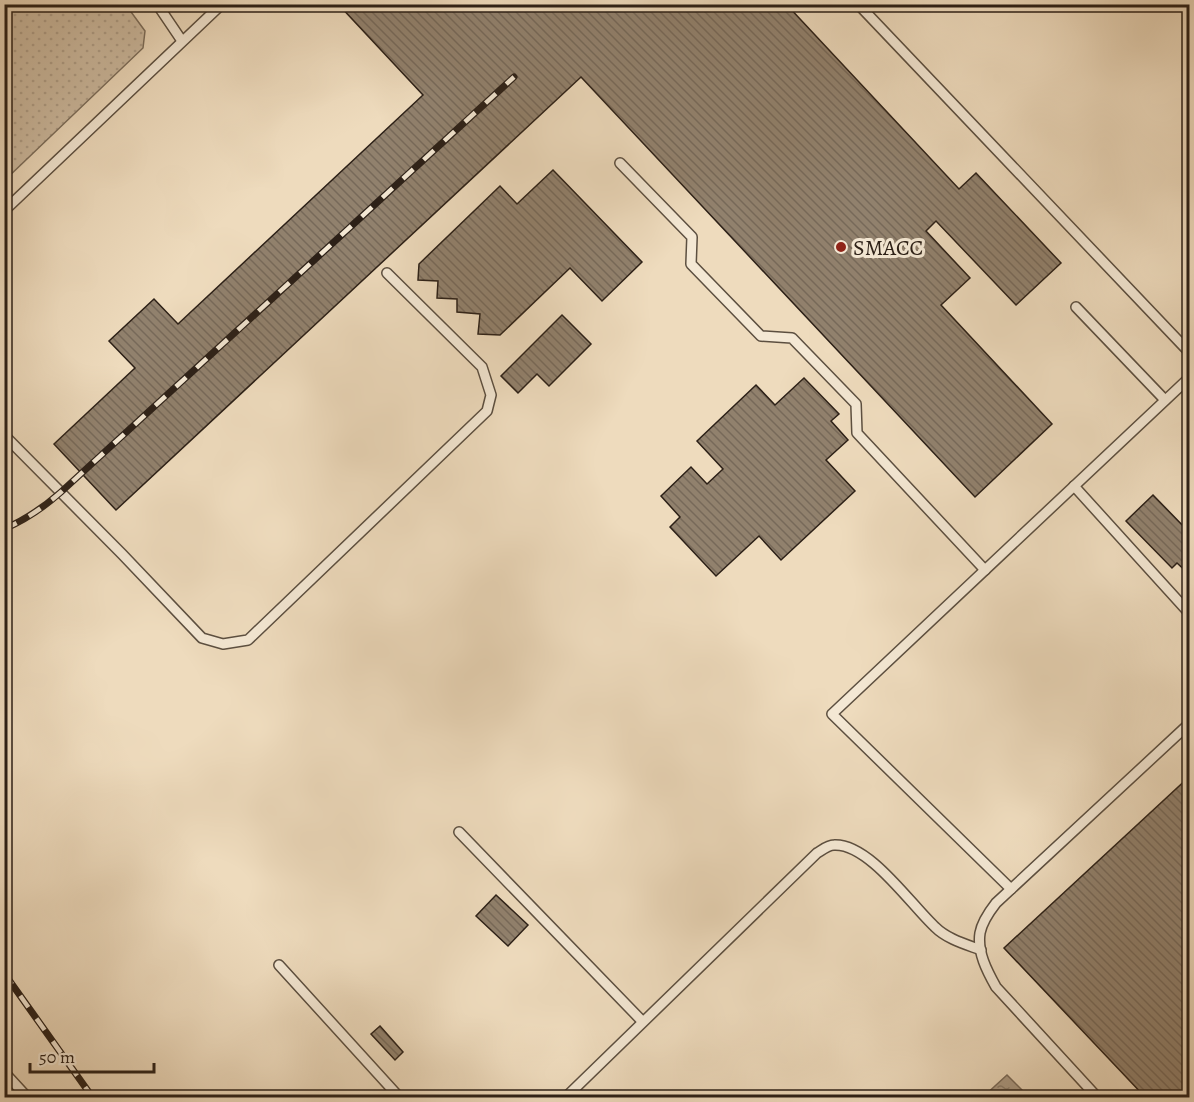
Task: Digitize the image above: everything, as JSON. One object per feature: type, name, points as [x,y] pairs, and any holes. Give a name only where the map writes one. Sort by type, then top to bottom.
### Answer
[{"type":"lane","points":[[156,4],[182,41]]},
{"type":"lane","points":[[4,211],[222,4]]},
{"type":"lane","points":[[858,4],[1190,353]]},
{"type":"lane","points":[[620,163],[692,237],[691,264],[761,336],[792,338],[856,404],[857,433],[985,570]]},
{"type":"lane","points":[[4,435],[202,638],[223,644],[248,640],[487,411],[490,394],[482,367],[387,273]]},
{"type":"lane","points":[[1076,307],[1165,400]]},
{"type":"lane","points":[[1011,889],[832,714],[1190,377]]},
{"type":"lane","points":[[1074,486],[1190,614]]},
{"type":"lane","points":[[1098,1098],[996,987],[986,970],[980,933],[985,918],[996,903],[1190,723]]},
{"type":"lane","points":[[459,832],[642,1021]]},
{"type":"lane","points":[[565,1098],[817,853],[831,845],[858,851],[883,871],[937,929],[959,942],[981,950]]},
{"type":"lane","points":[[279,965],[400,1098]]},
{"type":"lane","points":[[4,1072],[28,1098]]},
{"type":"shaded area","points":[[5,4],[126,5],[145,31],[143,48],[5,180]]},
{"type":"water","points":[[1007,1075],[1029,1097],[983,1097]]},
{"type":"building","name":"SMACC","points":[[338,4],[786,4],[959,189],[976,173],[1061,263],[1016,305],[936,221],[926,231],[970,278],[941,305],[1052,424],[975,497],[581,77],[116,510],[54,444],[135,368],[109,341],[154,299],[178,324],[423,95]]},
{"type":"building","points":[[553,170],[642,262],[602,301],[570,268],[500,335],[478,334],[480,314],[457,312],[457,299],[437,298],[438,281],[418,280],[419,264],[500,186],[517,204]]},
{"type":"building","points":[[562,315],[591,344],[549,386],[537,374],[518,393],[501,376]]},
{"type":"building","points":[[804,378],[839,414],[831,421],[848,440],[826,460],[855,491],[781,560],[759,536],[716,576],[670,527],[680,517],[661,496],[691,467],[707,484],[723,469],[697,441],[756,385],[775,405]]},
{"type":"building","points":[[1153,495],[1190,533],[1190,575],[1177,563],[1172,568],[1126,521]]},
{"type":"building","points":[[1190,776],[1190,1098],[1146,1098],[1004,948]]},
{"type":"building","points":[[496,895],[528,925],[508,946],[476,916]]},
{"type":"building","points":[[380,1026],[403,1052],[395,1060],[371,1034]]},
{"type":"railway","points":[[4,529],[34,513],[61,492],[514,77]]},
{"type":"railway","points":[[4,973],[93,1098]]},
{"type":"place","name":"SMACC","points":[[841,247]]}]
